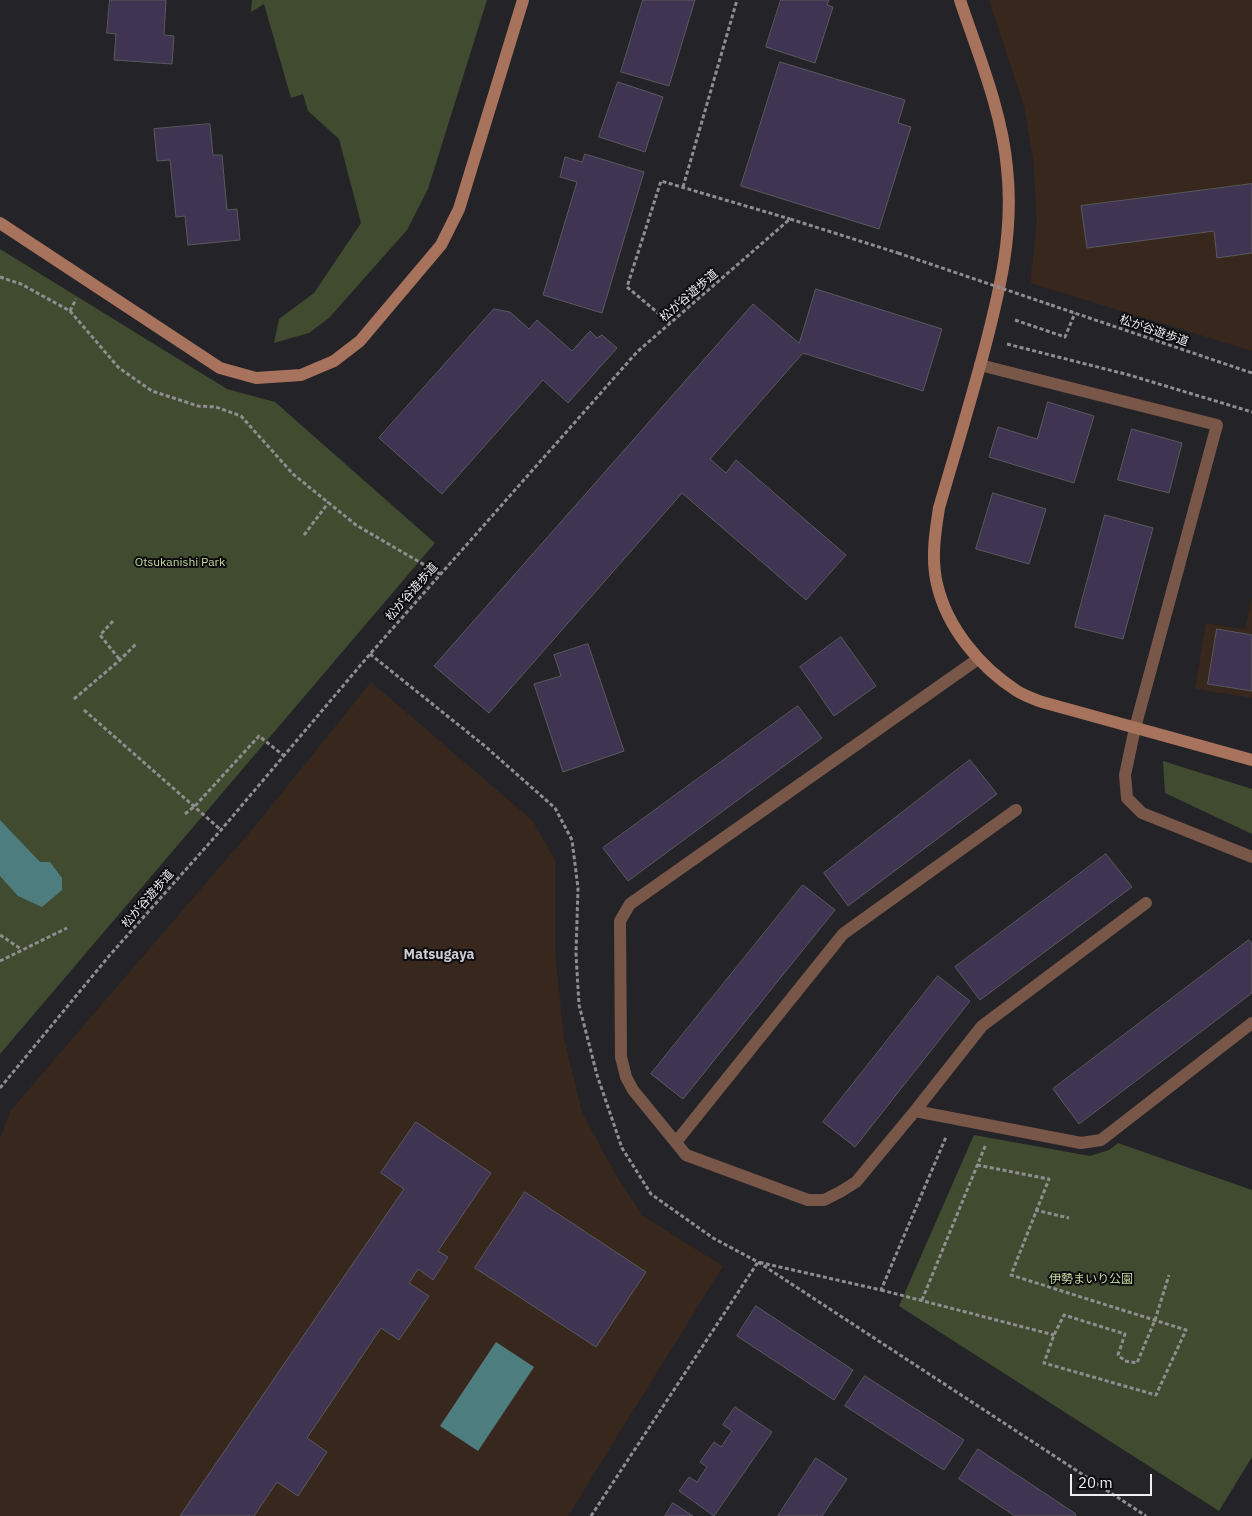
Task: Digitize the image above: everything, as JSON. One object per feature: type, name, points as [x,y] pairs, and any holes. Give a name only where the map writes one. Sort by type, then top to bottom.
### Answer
[{"type":"street","points":[[0,223],[220,368],[256,378],[301,375],[334,360],[360,341],[441,245],[459,209],[523,0]]},
{"type":"street","points":[[960,0],[998,117],[1008,167],[1010,218],[1005,262],[997,300],[939,508],[935,531],[934,555],[937,584],[946,612],[961,638],[978,659],[996,676],[1019,692],[1042,702],[1252,760]]},
{"type":"street","points":[[980,365],[1217,425],[1135,728],[1125,775],[1127,798],[1142,813],[1252,857]]},
{"type":"street","points":[[978,659],[630,904],[620,921],[621,1057],[626,1078],[633,1090],[686,1155],[808,1200],[824,1200],[856,1182],[982,1026],[1146,903]]},
{"type":"street","points":[[676,1142],[843,934],[1016,810]]},
{"type":"street","points":[[915,1111],[1081,1142],[1101,1140],[1252,1023]]},
{"type":"path","points":[[683,187],[737,0]]},
{"type":"path","points":[[670,323],[627,287],[661,181],[790,219]]},
{"type":"path","name":"松が谷遊歩道","points":[[0,1088],[109,956],[221,830],[440,574],[637,352],[790,219],[898,253],[1252,373]]},
{"type":"path","points":[[0,277],[21,284],[70,311],[119,368],[152,391],[198,406],[216,407],[241,416],[293,474],[356,524],[440,574]]},
{"type":"path","points":[[70,311],[76,300]]},
{"type":"path","points":[[1015,320],[1065,337],[1074,313]]},
{"type":"path","points":[[1007,344],[1129,375],[1252,412]]},
{"type":"path","points":[[304,535],[329,502]]},
{"type":"path","points":[[113,621],[100,635],[120,660]]},
{"type":"path","points":[[74,699],[137,643]]},
{"type":"path","points":[[84,710],[221,830]]},
{"type":"path","points":[[185,814],[195,806],[259,736],[283,756]]},
{"type":"path","points":[[0,961],[67,928]]},
{"type":"path","points":[[0,935],[21,949]]},
{"type":"path","points":[[881,1290],[954,1118]]},
{"type":"path","points":[[922,1300],[987,1141]]},
{"type":"path","points":[[977,1165],[1049,1179],[1035,1210],[1011,1275],[1155,1320],[1186,1330],[1156,1394],[1044,1363],[1054,1334],[1064,1315],[1124,1334],[1118,1356],[1125,1361],[1137,1363],[1155,1320],[1169,1275]]},
{"type":"path","points":[[1035,1210],[1069,1218]]},
{"type":"path","points":[[591,1516],[758,1262],[881,1290],[1054,1334]]},
{"type":"shaded area","points":[[989,0],[1252,0],[1252,351],[1030,283],[1037,222],[1033,160],[1024,106]]},
{"type":"shaded area","points":[[1252,596],[1252,698],[1195,689],[1206,623],[1245,629]]},
{"type":"shaded area","points":[[371,682],[533,821],[555,860],[555,952],[564,1038],[582,1112],[616,1175],[643,1216],[723,1266],[568,1516],[0,1516],[0,1138],[11,1110],[255,826]]},
{"type":"green space","points":[[252,0],[487,0],[428,189],[407,230],[329,318],[309,333],[274,343],[279,319],[314,293],[361,223],[339,139],[308,111],[303,94],[291,98],[264,4],[251,12]]},
{"type":"green space","name":"Otsukanishi Park","points":[[0,249],[227,389],[275,402],[435,543],[0,1054]]},
{"type":"green space","points":[[1163,761],[1252,789],[1252,834],[1165,793]]},
{"type":"green space","name":"伊勢まいり公園","points":[[974,1135],[1090,1156],[1109,1150],[1118,1143],[1252,1190],[1252,1457],[1219,1511],[899,1306]]},
{"type":"water","points":[[0,820],[40,862],[50,862],[62,878],[62,890],[42,907],[18,896],[0,876]]},
{"type":"water","points":[[496,1342],[534,1367],[478,1451],[440,1426]]},
{"type":"building","points":[[110,0],[166,0],[164,35],[174,36],[172,64],[114,60],[116,34],[107,33]]},
{"type":"building","points":[[643,0],[695,0],[669,86],[621,72]]},
{"type":"building","points":[[781,0],[829,0],[827,5],[833,7],[815,63],[766,47]]},
{"type":"building","points":[[780,62],[905,100],[898,123],[911,127],[879,229],[741,186]]},
{"type":"building","points":[[618,82],[663,97],[645,152],[599,137]]},
{"type":"building","points":[[210,124],[213,155],[222,155],[227,210],[237,209],[240,240],[188,245],[185,216],[176,217],[170,160],[157,161],[154,129]]},
{"type":"building","points":[[585,154],[644,172],[602,313],[543,295],[577,182],[560,177],[565,157],[582,162]]},
{"type":"building","points":[[1252,184],[1252,253],[1217,258],[1214,231],[1087,248],[1081,206]]},
{"type":"building","points":[[816,289],[942,329],[923,391],[803,353],[710,459],[726,473],[736,460],[846,555],[806,600],[682,493],[489,713],[434,666],[753,304],[799,343]]},
{"type":"building","points":[[494,309],[510,312],[529,329],[537,320],[572,351],[590,331],[597,338],[602,335],[617,348],[568,403],[543,380],[442,494],[379,438]]},
{"type":"building","points":[[1048,402],[1094,416],[1074,483],[989,457],[998,427],[1037,439]]},
{"type":"building","points":[[1132,429],[1182,443],[1169,493],[1118,480]]},
{"type":"building","points":[[993,493],[1046,509],[1029,564],[976,549]]},
{"type":"building","points":[[1105,515],[1153,528],[1123,639],[1075,627]]},
{"type":"building","points":[[1217,629],[1252,635],[1252,691],[1208,684]]},
{"type":"building","points":[[841,637],[876,686],[834,716],[800,667]]},
{"type":"building","points":[[588,644],[624,751],[563,772],[534,684],[561,676],[554,655]]},
{"type":"building","points":[[798,706],[822,738],[628,881],[603,848]]},
{"type":"building","points":[[970,760],[997,794],[848,906],[824,873]]},
{"type":"building","points":[[1106,854],[1132,887],[980,1000],[955,967]]},
{"type":"building","points":[[803,885],[835,910],[683,1099],[651,1074]]},
{"type":"building","points":[[1249,940],[1252,944],[1252,993],[1079,1124],[1053,1089]]},
{"type":"building","points":[[938,976],[970,1001],[855,1147],[823,1122]]},
{"type":"building","points":[[416,1122],[491,1173],[438,1251],[448,1257],[433,1280],[418,1269],[409,1283],[429,1296],[399,1340],[381,1328],[307,1438],[327,1452],[298,1496],[277,1482],[254,1516],[180,1516],[404,1189],[381,1173]]},
{"type":"building","points":[[525,1192],[646,1272],[596,1347],[475,1268]]},
{"type":"building","points":[[756,1306],[853,1370],[834,1400],[737,1336]]},
{"type":"building","points":[[865,1376],[964,1440],[944,1470],[845,1406]]},
{"type":"building","points":[[735,1407],[772,1432],[714,1516],[679,1491],[689,1477],[697,1482],[707,1467],[700,1462],[714,1442],[721,1447],[732,1431],[723,1425]]},
{"type":"building","points":[[978,1449],[1076,1514],[1075,1516],[1015,1516],[959,1479]]},
{"type":"building","points":[[816,1458],[847,1479],[822,1516],[778,1516]]},
{"type":"building","points":[[673,1503],[693,1516],[665,1516]]},
{"type":"district","name":"Matsugaya","points":[[439,955]]}]
